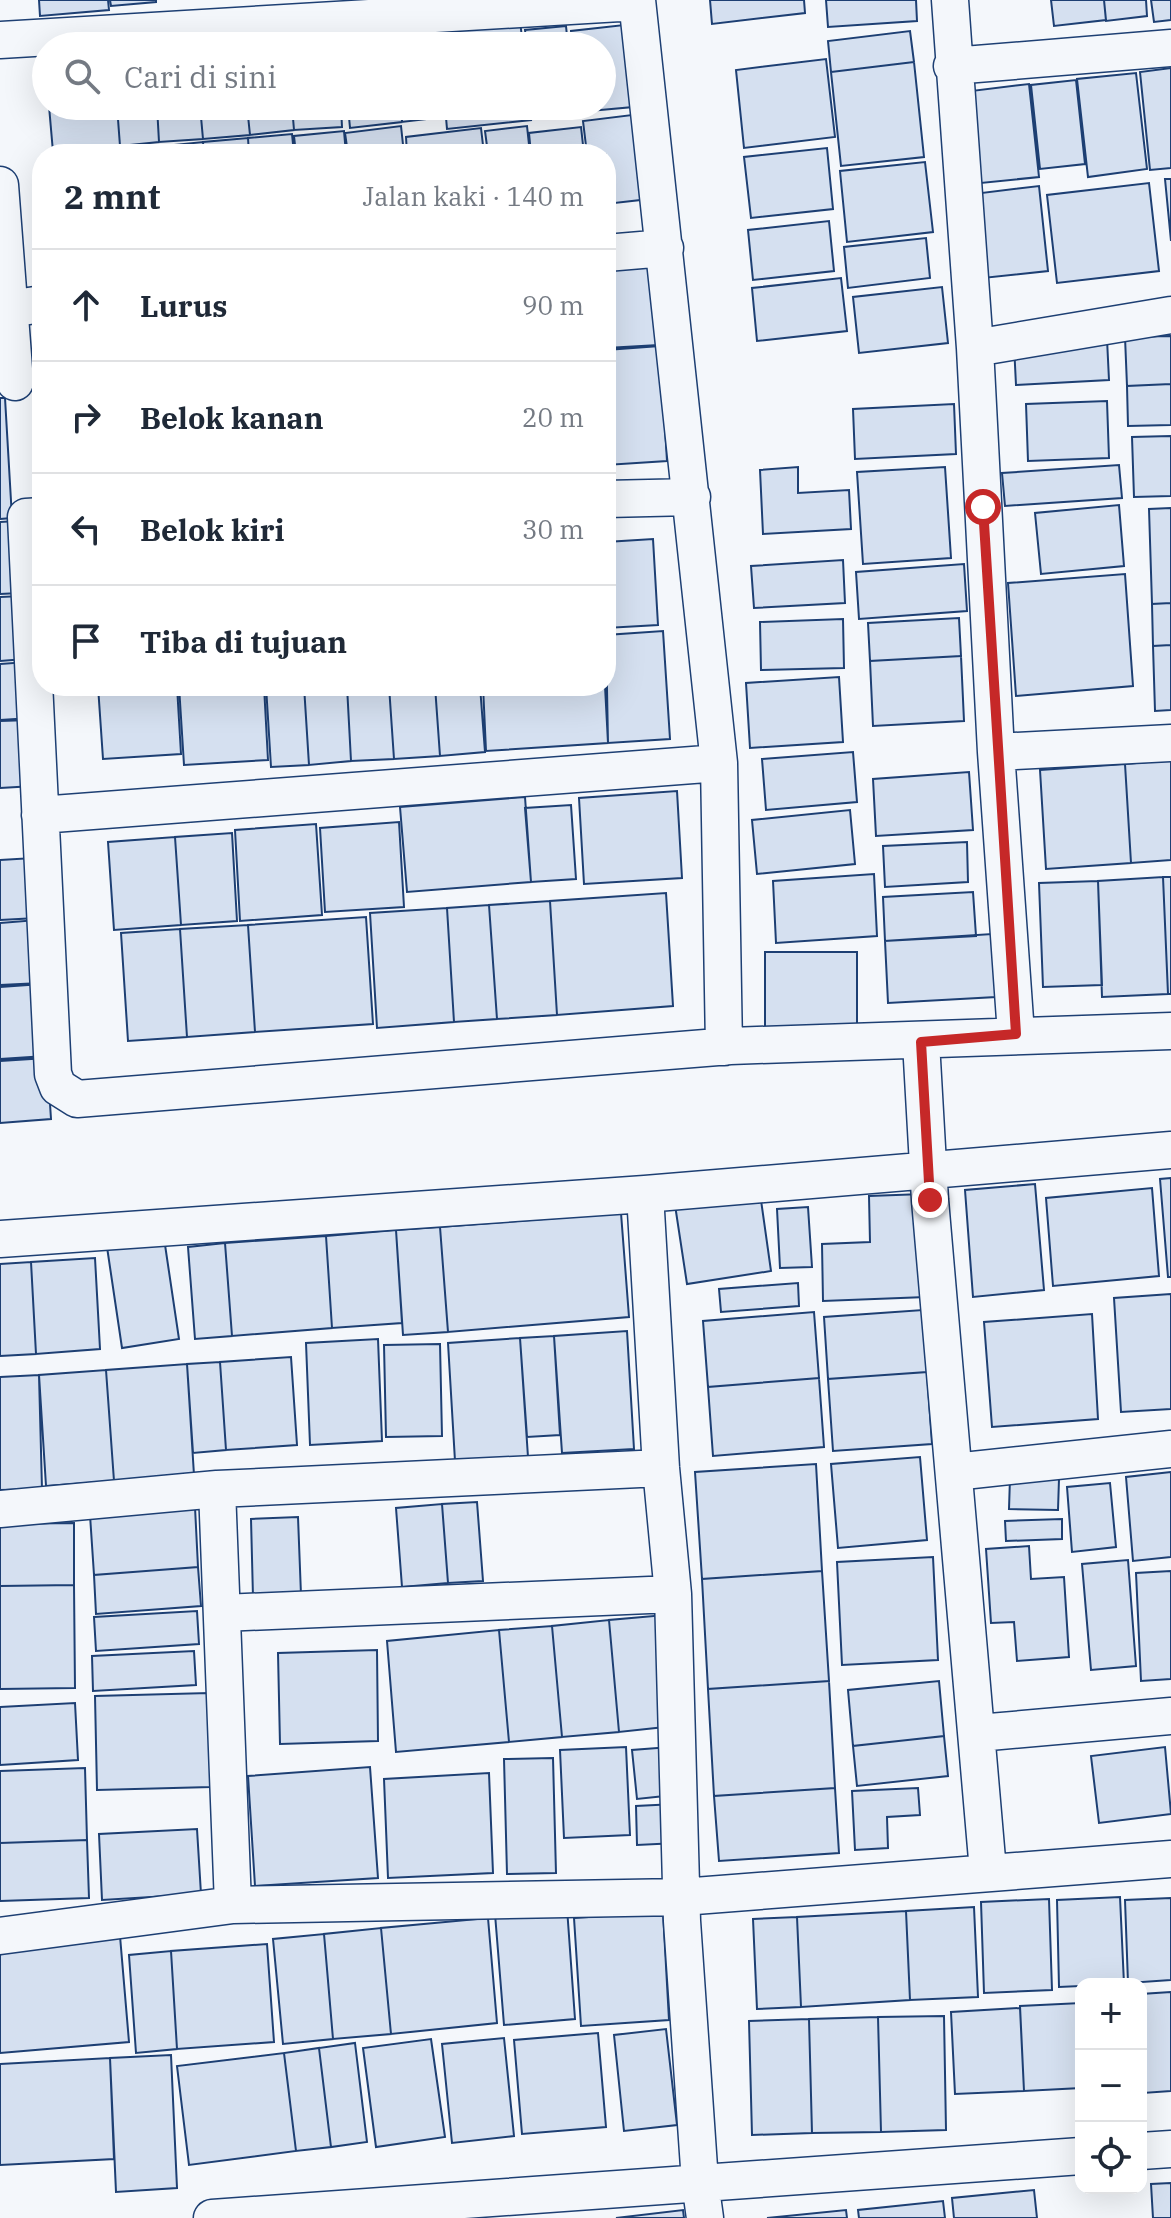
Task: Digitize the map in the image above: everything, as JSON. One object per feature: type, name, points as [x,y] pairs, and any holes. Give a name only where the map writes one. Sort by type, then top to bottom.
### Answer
[{"type":"street","points":[[950,0],[952,66],[975,348],[996,752],[1016,1034]]},
{"type":"street","points":[[131,32],[637,1],[719,763],[724,1047]]},
{"type":"street","points":[[0,40],[32,38]]},
{"type":"street","points":[[952,66],[1171,48]]},
{"type":"street","points":[[0,185],[25,306],[15,382]]},
{"type":"street","points":[[616,252],[665,248]]},
{"type":"street","points":[[975,348],[1171,315]]},
{"type":"street","points":[[616,499],[692,497]]},
{"type":"street","points":[[32,517],[26,517],[32,645]]},
{"type":"street","points":[[34,696],[53,1074],[58,1087],[77,1099],[724,1047],[922,1057],[1016,1034],[1171,1031]]},
{"type":"street","points":[[996,752],[1171,743]]},
{"type":"street","points":[[40,815],[719,763]]},
{"type":"street","points":[[922,1057],[927,1163],[988,1871]]},
{"type":"street","points":[[0,1239],[645,1194],[927,1163],[1171,1150]]},
{"type":"street","points":[[645,1194],[661,1468],[673,1594],[682,1897],[700,2182],[705,2218]]},
{"type":"street","points":[[954,1472],[1171,1449]]},
{"type":"street","points":[[0,1509],[217,1489],[661,1468]]},
{"type":"street","points":[[217,1489],[233,1905]]},
{"type":"street","points":[[223,1613],[673,1594]]},
{"type":"street","points":[[978,1733],[1171,1716]]},
{"type":"street","points":[[0,1936],[233,1905],[682,1897],[1171,1859]]},
{"type":"street","points":[[1147,2151],[1171,2149]]},
{"type":"street","points":[[224,2217],[454,2209],[700,2182],[1075,2156]]},
{"type":"building","points":[[39,0],[108,0],[109,10],[40,16]]},
{"type":"building","points":[[110,0],[156,0],[156,2],[111,6]]},
{"type":"building","points":[[710,0],[804,0],[805,13],[712,24]]},
{"type":"building","points":[[826,0],[916,0],[917,21],[828,27]]},
{"type":"building","points":[[1051,0],[1104,0],[1106,20],[1054,26]]},
{"type":"building","points":[[1104,0],[1146,0],[1147,16],[1106,21]]},
{"type":"building","points":[[1151,0],[1171,0],[1171,20],[1154,22]]},
{"type":"building","points":[[520,21],[521,32],[437,32]]},
{"type":"building","points":[[624,25],[633,107],[616,109],[616,32],[571,31]]},
{"type":"building","points":[[566,26],[567,32],[525,32]]},
{"type":"building","points":[[910,31],[914,62],[831,72],[828,41]]},
{"type":"building","points":[[826,59],[835,137],[744,148],[736,70]]},
{"type":"building","points":[[914,62],[924,157],[841,166],[831,72]]},
{"type":"building","points":[[1171,68],[1171,168],[1150,170],[1140,72]]},
{"type":"building","points":[[1136,73],[1147,169],[1088,177],[1077,79]]},
{"type":"building","points":[[1076,80],[1085,164],[1040,169],[1031,85]]},
{"type":"building","points":[[1029,84],[1039,177],[981,183],[971,91]]},
{"type":"building","points":[[640,114],[649,199],[616,203],[616,144],[586,144],[583,121],[616,120],[616,117]]},
{"type":"building","points":[[50,120],[118,120],[120,144],[52,144]]},
{"type":"building","points":[[118,120],[158,120],[159,142],[120,144]]},
{"type":"building","points":[[158,120],[201,120],[203,139],[159,142]]},
{"type":"building","points":[[201,120],[248,120],[250,135],[203,139]]},
{"type":"building","points":[[248,120],[293,120],[294,130],[250,135]]},
{"type":"building","points":[[293,120],[342,120],[342,127],[294,130]]},
{"type":"building","points":[[349,120],[402,120],[402,122],[350,128]]},
{"type":"building","points":[[446,120],[531,120],[447,129]]},
{"type":"building","points":[[401,126],[403,144],[347,144],[345,133]]},
{"type":"building","points":[[527,126],[529,144],[487,144],[485,131]]},
{"type":"building","points":[[581,127],[583,144],[530,144],[529,133]]},
{"type":"building","points":[[481,128],[483,144],[406,144],[406,137]]},
{"type":"building","points":[[344,131],[345,144],[295,144],[294,136]]},
{"type":"building","points":[[292,134],[293,144],[248,144],[248,138]]},
{"type":"building","points":[[248,138],[248,144],[203,144]]},
{"type":"building","points":[[827,148],[833,209],[751,218],[744,157]]},
{"type":"building","points":[[925,162],[933,232],[847,242],[840,171]]},
{"type":"building","points":[[1165,179],[1171,179],[1171,241]]},
{"type":"building","points":[[1149,183],[1159,271],[1057,283],[1047,195]]},
{"type":"building","points":[[1039,186],[1048,271],[983,278],[973,194]]},
{"type":"building","points":[[829,221],[834,271],[753,280],[748,230]]},
{"type":"building","points":[[926,238],[930,278],[848,288],[844,247]]},
{"type":"building","points":[[654,260],[659,345],[616,347],[616,262]]},
{"type":"building","points":[[841,278],[847,331],[757,341],[752,288]]},
{"type":"building","points":[[942,287],[948,343],[859,353],[853,297]]},
{"type":"building","points":[[1171,336],[1171,384],[1127,386],[1125,337]]},
{"type":"building","points":[[1107,339],[1109,380],[1016,385],[1014,345]]},
{"type":"building","points":[[660,346],[667,461],[616,464],[616,349]]},
{"type":"building","points":[[1171,384],[1171,425],[1128,426],[1127,386]]},
{"type":"building","points":[[0,398],[5,398],[12,518],[0,519]]},
{"type":"building","points":[[1107,401],[1109,458],[1028,461],[1026,404]]},
{"type":"building","points":[[954,404],[956,454],[855,459],[853,409]]},
{"type":"building","points":[[1171,436],[1171,496],[1134,497],[1132,437]]},
{"type":"building","points":[[1119,465],[1122,498],[1005,506],[1002,473]]},
{"type":"building","points":[[798,467],[798,493],[849,490],[851,529],[763,534],[760,470]]},
{"type":"building","points":[[945,467],[951,558],[863,564],[857,472]]},
{"type":"building","points":[[1119,505],[1124,566],[1041,574],[1035,513]]},
{"type":"building","points":[[1171,508],[1171,603],[1152,604],[1149,509]]},
{"type":"building","points":[[16,521],[20,593],[0,594],[0,522]]},
{"type":"building","points":[[653,539],[658,625],[616,627],[616,541]]},
{"type":"building","points":[[843,560],[845,603],[754,608],[751,566]]},
{"type":"building","points":[[964,564],[967,611],[859,619],[856,572]]},
{"type":"building","points":[[1125,574],[1133,686],[1016,696],[1008,583]]},
{"type":"building","points":[[21,596],[25,659],[0,661],[0,597]]},
{"type":"building","points":[[1171,603],[1171,645],[1153,646],[1152,604]]},
{"type":"building","points":[[959,618],[961,656],[870,661],[868,623]]},
{"type":"building","points":[[843,619],[844,668],[761,670],[760,622]]},
{"type":"building","points":[[663,631],[670,739],[608,743],[607,696],[616,696],[616,634]]},
{"type":"building","points":[[1171,645],[1171,710],[1155,711],[1153,646]]},
{"type":"building","points":[[961,656],[964,721],[873,726],[870,661]]},
{"type":"building","points":[[27,662],[31,718],[0,720],[0,664]]},
{"type":"building","points":[[839,677],[843,742],[750,748],[746,683]]},
{"type":"building","points":[[99,696],[178,696],[181,754],[103,759]]},
{"type":"building","points":[[180,696],[265,696],[268,760],[184,765]]},
{"type":"building","points":[[267,696],[305,696],[309,765],[271,767]]},
{"type":"building","points":[[305,696],[348,696],[351,761],[309,765]]},
{"type":"building","points":[[348,696],[390,696],[394,759],[351,761]]},
{"type":"building","points":[[390,696],[436,696],[440,756],[394,759]]},
{"type":"building","points":[[436,696],[481,696],[485,752],[440,756]]},
{"type":"building","points":[[483,696],[606,696],[608,743],[486,751]]},
{"type":"building","points":[[30,720],[34,786],[0,788],[0,721]]},
{"type":"building","points":[[853,752],[857,802],[766,810],[762,759]]},
{"type":"building","points":[[1171,760],[1171,860],[1131,863],[1125,764]]},
{"type":"building","points":[[1125,764],[1131,863],[1046,869],[1040,770]]},
{"type":"building","points":[[969,772],[973,830],[876,836],[873,779]]},
{"type":"building","points":[[677,791],[682,878],[584,884],[579,798]]},
{"type":"building","points":[[525,797],[531,882],[407,892],[400,807]]},
{"type":"building","points":[[571,805],[576,879],[531,882],[525,808]]},
{"type":"building","points":[[850,810],[855,864],[757,874],[752,820]]},
{"type":"building","points":[[399,822],[404,907],[325,912],[320,828]]},
{"type":"building","points":[[316,824],[322,915],[240,921],[235,830]]},
{"type":"building","points":[[232,833],[237,921],[181,925],[175,837]]},
{"type":"building","points":[[175,837],[181,925],[114,930],[108,842]]},
{"type":"building","points":[[967,842],[968,882],[885,887],[883,846]]},
{"type":"building","points":[[33,858],[37,918],[0,920],[0,860]]},
{"type":"building","points":[[874,874],[877,936],[776,943],[773,881]]},
{"type":"building","points":[[1163,877],[1168,994],[1102,997],[1098,881]]},
{"type":"building","points":[[1163,877],[1171,877],[1171,994],[1168,994]]},
{"type":"building","points":[[1098,881],[1102,985],[1043,987],[1039,883]]},
{"type":"building","points":[[973,892],[976,936],[885,941],[883,897]]},
{"type":"building","points":[[666,893],[673,1006],[557,1015],[550,901]]},
{"type":"building","points":[[550,901],[557,1015],[497,1019],[489,905]]},
{"type":"building","points":[[489,905],[497,1019],[454,1022],[447,908]]},
{"type":"building","points":[[447,908],[454,1022],[377,1028],[370,913]]},
{"type":"building","points":[[366,917],[373,1024],[255,1032],[248,925]]},
{"type":"building","points":[[37,920],[41,983],[0,985],[0,923]]},
{"type":"building","points":[[248,925],[255,1032],[187,1037],[180,929]]},
{"type":"building","points":[[180,929],[187,1037],[128,1041],[121,933]]},
{"type":"building","points":[[992,934],[996,997],[888,1003],[885,941]]},
{"type":"building","points":[[765,952],[857,952],[857,1028],[765,1028]]},
{"type":"building","points":[[42,984],[46,1056],[0,1059],[0,987]]},
{"type":"building","points":[[47,1058],[51,1119],[0,1123],[0,1061]]},
{"type":"building","points":[[1171,1178],[1171,1277],[1168,1277],[1160,1179]]},
{"type":"building","points":[[1035,1184],[1044,1290],[973,1297],[965,1190]]},
{"type":"building","points":[[1152,1188],[1159,1276],[1053,1286],[1046,1198]]},
{"type":"building","points":[[760,1193],[771,1271],[687,1284],[675,1205]]},
{"type":"building","points":[[923,1194],[926,1297],[823,1301],[822,1244],[870,1242],[869,1196]]},
{"type":"building","points":[[808,1207],[812,1267],[780,1268],[777,1209]]},
{"type":"building","points":[[621,1213],[629,1317],[448,1332],[440,1227]]},
{"type":"building","points":[[440,1227],[448,1332],[403,1335],[396,1230]]},
{"type":"building","points":[[396,1230],[402,1323],[332,1328],[326,1236]]},
{"type":"building","points":[[326,1236],[332,1328],[232,1336],[225,1243]]},
{"type":"building","points":[[164,1238],[179,1339],[122,1348],[107,1247]]},
{"type":"building","points":[[225,1243],[232,1336],[195,1339],[188,1247]]},
{"type":"building","points":[[95,1258],[100,1349],[36,1354],[31,1262]]},
{"type":"building","points":[[31,1262],[36,1354],[0,1356],[0,1264]]},
{"type":"building","points":[[798,1283],[799,1306],[721,1312],[719,1289]]},
{"type":"building","points":[[1171,1294],[1171,1409],[1121,1412],[1114,1298]]},
{"type":"building","points":[[923,1310],[927,1372],[828,1379],[824,1317]]},
{"type":"building","points":[[814,1312],[819,1378],[708,1387],[703,1321]]},
{"type":"building","points":[[1092,1314],[1098,1419],[992,1427],[984,1322]]},
{"type":"building","points":[[627,1331],[634,1449],[562,1453],[554,1336]]},
{"type":"building","points":[[554,1336],[560,1435],[527,1437],[520,1338]]},
{"type":"building","points":[[520,1338],[528,1457],[455,1461],[448,1343]]},
{"type":"building","points":[[378,1339],[382,1441],[310,1445],[306,1343]]},
{"type":"building","points":[[440,1344],[442,1436],[386,1437],[384,1345]]},
{"type":"building","points":[[291,1357],[297,1445],[226,1450],[220,1362]]},
{"type":"building","points":[[220,1362],[226,1450],[193,1453],[187,1364]]},
{"type":"building","points":[[187,1364],[194,1475],[114,1481],[106,1370]]},
{"type":"building","points":[[106,1370],[114,1481],[46,1486],[39,1375]]},
{"type":"building","points":[[927,1372],[932,1444],[833,1451],[828,1379]]},
{"type":"building","points":[[39,1375],[42,1489],[0,1490],[0,1377]]},
{"type":"building","points":[[819,1378],[824,1447],[713,1456],[708,1387]]},
{"type":"building","points":[[920,1457],[927,1540],[838,1548],[831,1464]]},
{"type":"building","points":[[816,1464],[822,1571],[702,1579],[695,1472]]},
{"type":"building","points":[[1171,1472],[1171,1557],[1133,1561],[1126,1477]]},
{"type":"building","points":[[1010,1478],[1059,1479],[1058,1510],[1009,1509]]},
{"type":"building","points":[[1110,1483],[1116,1547],[1072,1552],[1067,1487]]},
{"type":"building","points":[[477,1502],[483,1581],[448,1583],[442,1504]]},
{"type":"building","points":[[442,1504],[448,1583],[402,1587],[396,1508]]},
{"type":"building","points":[[195,1507],[198,1567],[94,1575],[90,1515]]},
{"type":"building","points":[[298,1517],[301,1595],[253,1597],[251,1519]]},
{"type":"building","points":[[1062,1519],[1062,1539],[1006,1541],[1005,1521]]},
{"type":"building","points":[[74,1523],[74,1585],[0,1586],[0,1524]]},
{"type":"building","points":[[1029,1546],[1031,1579],[1064,1577],[1069,1657],[1017,1661],[1014,1622],[991,1623],[986,1549]]},
{"type":"building","points":[[933,1557],[938,1660],[842,1665],[837,1562]]},
{"type":"building","points":[[1128,1560],[1136,1666],[1091,1670],[1082,1564]]},
{"type":"building","points":[[198,1567],[201,1606],[96,1614],[94,1575]]},
{"type":"building","points":[[822,1571],[829,1681],[708,1689],[702,1579]]},
{"type":"building","points":[[1171,1571],[1171,1679],[1141,1681],[1136,1573]]},
{"type":"building","points":[[74,1585],[75,1688],[0,1689],[0,1586]]},
{"type":"building","points":[[197,1611],[199,1644],[96,1651],[94,1617]]},
{"type":"building","points":[[665,1615],[674,1726],[619,1732],[609,1620]]},
{"type":"building","points":[[609,1620],[619,1732],[562,1737],[552,1626]]},
{"type":"building","points":[[552,1626],[562,1737],[509,1742],[499,1630]]},
{"type":"building","points":[[499,1630],[509,1742],[396,1752],[387,1641]]},
{"type":"building","points":[[377,1650],[378,1741],[280,1744],[278,1653]]},
{"type":"building","points":[[194,1651],[196,1685],[93,1691],[92,1656]]},
{"type":"building","points":[[829,1681],[835,1788],[714,1796],[708,1689]]},
{"type":"building","points":[[939,1681],[944,1736],[853,1746],[848,1690]]},
{"type":"building","points":[[209,1693],[211,1787],[97,1790],[95,1696]]},
{"type":"building","points":[[75,1703],[78,1760],[0,1765],[0,1707]]},
{"type":"building","points":[[944,1736],[948,1776],[857,1786],[853,1746]]},
{"type":"building","points":[[626,1747],[630,1835],[564,1838],[560,1750]]},
{"type":"building","points":[[670,1747],[674,1795],[637,1799],[632,1750]]},
{"type":"building","points":[[1165,1747],[1171,1814],[1099,1823],[1091,1756]]},
{"type":"building","points":[[553,1758],[556,1873],[507,1874],[504,1759]]},
{"type":"building","points":[[370,1767],[378,1878],[255,1886],[248,1776]]},
{"type":"building","points":[[85,1768],[87,1840],[0,1843],[0,1771]]},
{"type":"building","points":[[489,1773],[493,1873],[388,1878],[384,1779]]},
{"type":"building","points":[[835,1788],[839,1853],[719,1861],[714,1796]]},
{"type":"building","points":[[918,1788],[920,1815],[887,1817],[888,1848],[855,1850],[852,1791]]},
{"type":"building","points":[[675,1804],[677,1843],[637,1845],[636,1806]]},
{"type":"building","points":[[197,1829],[201,1894],[102,1900],[99,1834]]},
{"type":"building","points":[[87,1840],[89,1898],[0,1901],[0,1843]]},
{"type":"building","points":[[1120,1897],[1124,1978],[1075,1978],[1075,1986],[1059,1987],[1057,1900]]},
{"type":"building","points":[[1171,1898],[1171,1980],[1147,1982],[1147,1978],[1128,1978],[1125,1900]]},
{"type":"building","points":[[1049,1899],[1052,1990],[984,1993],[981,1902]]},
{"type":"building","points":[[974,1907],[978,1997],[910,2000],[906,1911]]},
{"type":"building","points":[[567,1908],[575,2019],[504,2025],[495,1914]]},
{"type":"building","points":[[906,1911],[910,2000],[801,2007],[797,1917]]},
{"type":"building","points":[[663,1912],[669,2020],[581,2026],[574,1918]]},
{"type":"building","points":[[797,1917],[801,2007],[757,2009],[753,1919]]},
{"type":"building","points":[[488,1918],[497,2023],[391,2034],[381,1928]]},
{"type":"building","points":[[381,1928],[391,2034],[333,2039],[324,1934]]},
{"type":"building","points":[[324,1934],[333,2039],[283,2044],[273,1939]]},
{"type":"building","points":[[120,1936],[129,2042],[0,2053],[0,1946]]},
{"type":"building","points":[[267,1944],[274,2042],[177,2049],[171,1951]]},
{"type":"building","points":[[171,1951],[177,2049],[136,2053],[129,1955]]},
{"type":"building","points":[[1171,1992],[1171,2091],[1147,2093],[1147,1994]]},
{"type":"building","points":[[1075,2003],[1075,2088],[1024,2091],[1020,2006]]},
{"type":"building","points":[[1020,2008],[1024,2091],[955,2094],[951,2012]]},
{"type":"building","points":[[944,2016],[946,2130],[881,2132],[878,2017]]},
{"type":"building","points":[[878,2017],[881,2132],[812,2133],[809,2019]]},
{"type":"building","points":[[809,2019],[812,2133],[752,2135],[749,2021]]},
{"type":"building","points":[[666,2029],[677,2125],[624,2131],[614,2035]]},
{"type":"building","points":[[598,2033],[606,2127],[522,2134],[514,2040]]},
{"type":"building","points":[[504,2038],[514,2136],[452,2143],[442,2044]]},
{"type":"building","points":[[431,2039],[445,2137],[376,2147],[363,2048]]},
{"type":"building","points":[[355,2043],[367,2142],[331,2147],[319,2048]]},
{"type":"building","points":[[319,2048],[331,2147],[296,2151],[284,2053]]},
{"type":"building","points":[[284,2053],[296,2151],[189,2165],[177,2066]]},
{"type":"building","points":[[171,2055],[177,2188],[116,2192],[110,2058]]},
{"type":"building","points":[[110,2058],[114,2159],[0,2165],[0,2064]]},
{"type":"building","points":[[1171,2183],[1171,2218],[1153,2218],[1151,2184]]},
{"type":"building","points":[[1034,2190],[1037,2218],[954,2218],[952,2198]]},
{"type":"building","points":[[943,2201],[945,2218],[859,2218],[858,2210]]},
{"type":"building","points":[[683,2210],[684,2218],[616,2218]]},
{"type":"building","points":[[846,2210],[847,2218],[767,2218]]},
{"type":"route","points":[[930,1200],[921,1042],[1016,1034],[983,507]]}]
